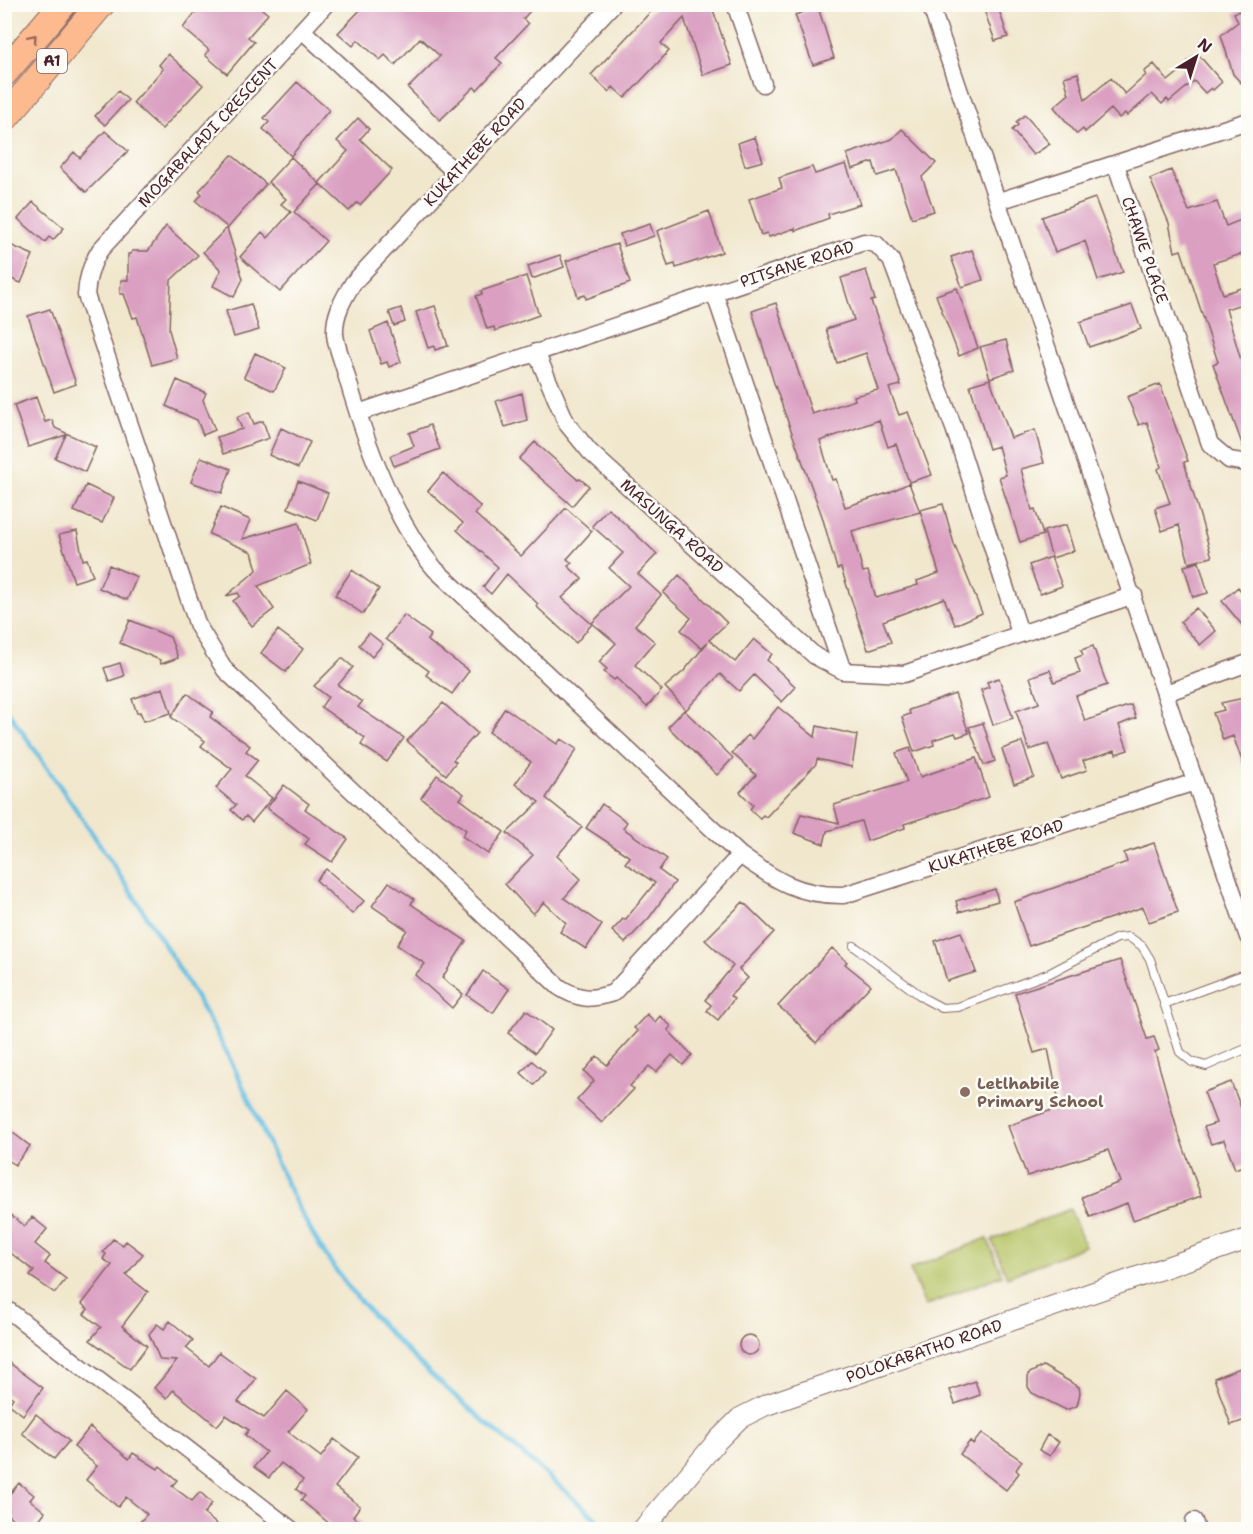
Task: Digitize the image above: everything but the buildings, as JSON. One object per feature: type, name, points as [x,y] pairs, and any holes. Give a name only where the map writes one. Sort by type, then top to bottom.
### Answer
[{"type":"highway","name":"A1","points":[[4,73],[63,4]]},
{"type":"highway","name":"A1","points":[[4,119],[101,4]]},
{"type":"street","name":"MOGABALADI CRESCENT","points":[[326,4],[100,250],[92,263],[86,295],[198,626],[210,649],[225,670],[559,987],[575,997],[593,999],[613,993],[740,855]]},
{"type":"street","name":"KUKATHEBE ROAD","points":[[613,4],[455,172],[353,284],[341,302],[336,319],[335,336],[358,413],[403,523],[415,546],[435,569],[740,855],[777,882],[796,888],[825,895],[843,895],[1196,782]]},
{"type":"street","points":[[735,4],[763,84]]},
{"type":"street","points":[[930,4],[1134,595],[1248,937]]},
{"type":"street","points":[[302,30],[455,172]]},
{"type":"street","points":[[999,201],[1248,122]]},
{"type":"street","name":"CHAWE PLACE","points":[[1116,165],[1210,444],[1229,460],[1248,463]]},
{"type":"street","name":"PITSANE ROAD","points":[[358,413],[864,242],[876,244],[891,260],[955,431],[1020,633]]},
{"type":"street","points":[[714,292],[843,671],[904,674],[1134,595]]},
{"type":"street","name":"MASUNGA ROAD","points":[[536,352],[567,424],[590,452],[815,656],[843,671]]},
{"type":"street","points":[[1166,693],[1248,663]]},
{"type":"street","name":"POLOKABATHO ROAD","points":[[642,1530],[725,1433],[740,1418],[766,1405],[1248,1239]]},
{"type":"street","points":[[4,1307],[292,1530]]},
{"type":"lane","points":[[854,946],[925,999],[942,1008],[958,1007],[1050,973],[1117,938],[1129,936],[1142,946],[1149,959],[1180,1052],[1192,1062],[1206,1066],[1248,1048]]},
{"type":"lane","points":[[1164,1004],[1248,973]]},
{"type":"green space","points":[[1070,1209],[1085,1246],[1007,1277],[992,1240]]},
{"type":"green space","points":[[987,1238],[1002,1275],[925,1306],[910,1269]]},
{"type":"waterway","points":[[4,706],[117,871],[197,999],[236,1072],[293,1197],[327,1257],[347,1285],[376,1319],[439,1382],[608,1530]]},
{"type":"place","name":"Letlhabile Primary School","points":[[965,1092]]}]
